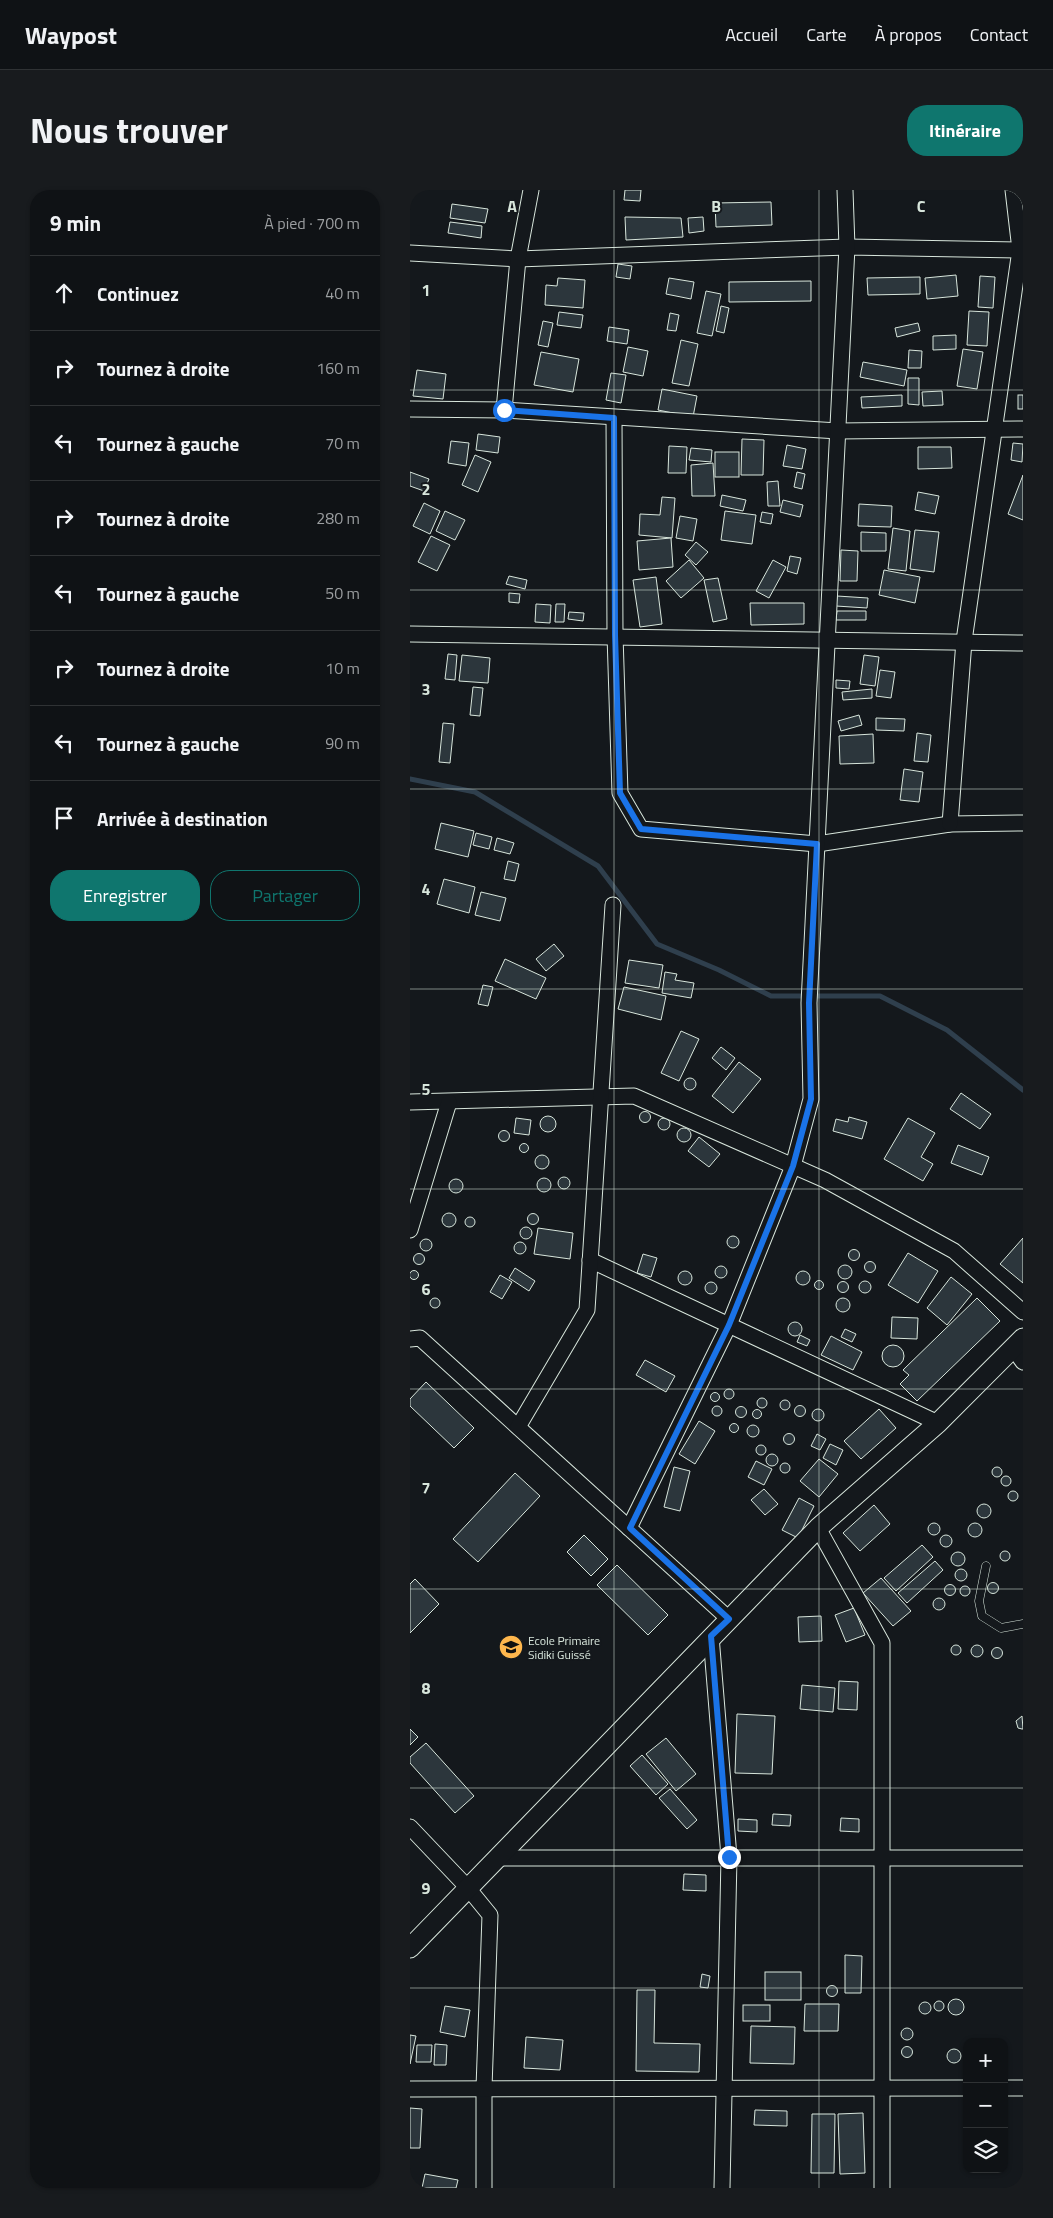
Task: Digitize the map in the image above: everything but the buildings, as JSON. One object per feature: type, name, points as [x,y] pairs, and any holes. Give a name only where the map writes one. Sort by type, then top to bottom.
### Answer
[{"type":"street","points":[[504,410],[518,259],[531,190]]},
{"type":"street","points":[[630,1528],[729,1325],[793,1166],[811,1099],[810,996],[847,247],[845,190]]},
{"type":"street","points":[[950,824],[964,641],[1022,250],[1014,190]]},
{"type":"street","points":[[410,253],[518,259],[847,247],[1022,250]]},
{"type":"street","points":[[410,409],[504,410],[838,431],[1023,429]]},
{"type":"street","points":[[614,418],[615,635],[620,793],[641,829],[817,844],[950,824],[1023,823]]},
{"type":"street","points":[[410,634],[615,635],[1023,643]]},
{"type":"street","points":[[518,1427],[587,1310],[613,905]]},
{"type":"street","points":[[410,1102],[634,1096],[825,1180],[954,1251],[1023,1312]]},
{"type":"street","points":[[410,1230],[449,1102]]},
{"type":"street","points":[[590,1260],[938,1423]]},
{"type":"street","points":[[410,1339],[420,1338],[729,1619]]},
{"type":"street","points":[[411,1946],[818,1528],[1020,1349]]},
{"type":"street","points":[[818,1528],[882,1643],[880,1858],[883,2089],[882,2188]]},
{"type":"street","points":[[711,1636],[729,1857],[722,2188]]},
{"type":"street","points":[[410,1827],[468,1888],[490,1915],[484,2088],[484,2188]]},
{"type":"street","points":[[497,1858],[1023,1858]]},
{"type":"street","points":[[410,2089],[963,2088]]},
{"type":"street","points":[[1008,2088],[1023,2088]]},
{"type":"lane","points":[[986,1566],[979,1601],[982,1616],[1000,1628],[1023,1624]]},
{"type":"waterway","points":[[410,779],[475,792],[598,866],[657,944],[719,970],[771,996],[880,996],[947,1030],[1023,1090]]},
{"type":"place","name":"Ecole Primaire Sidiki Guissé","points":[[511,1647]]},
{"type":"route","points":[[504,410],[614,418],[615,635],[620,793],[641,829],[817,844],[809,1003],[811,1099],[793,1166],[729,1325],[630,1528],[729,1619],[711,1636],[729,1857]]}]
